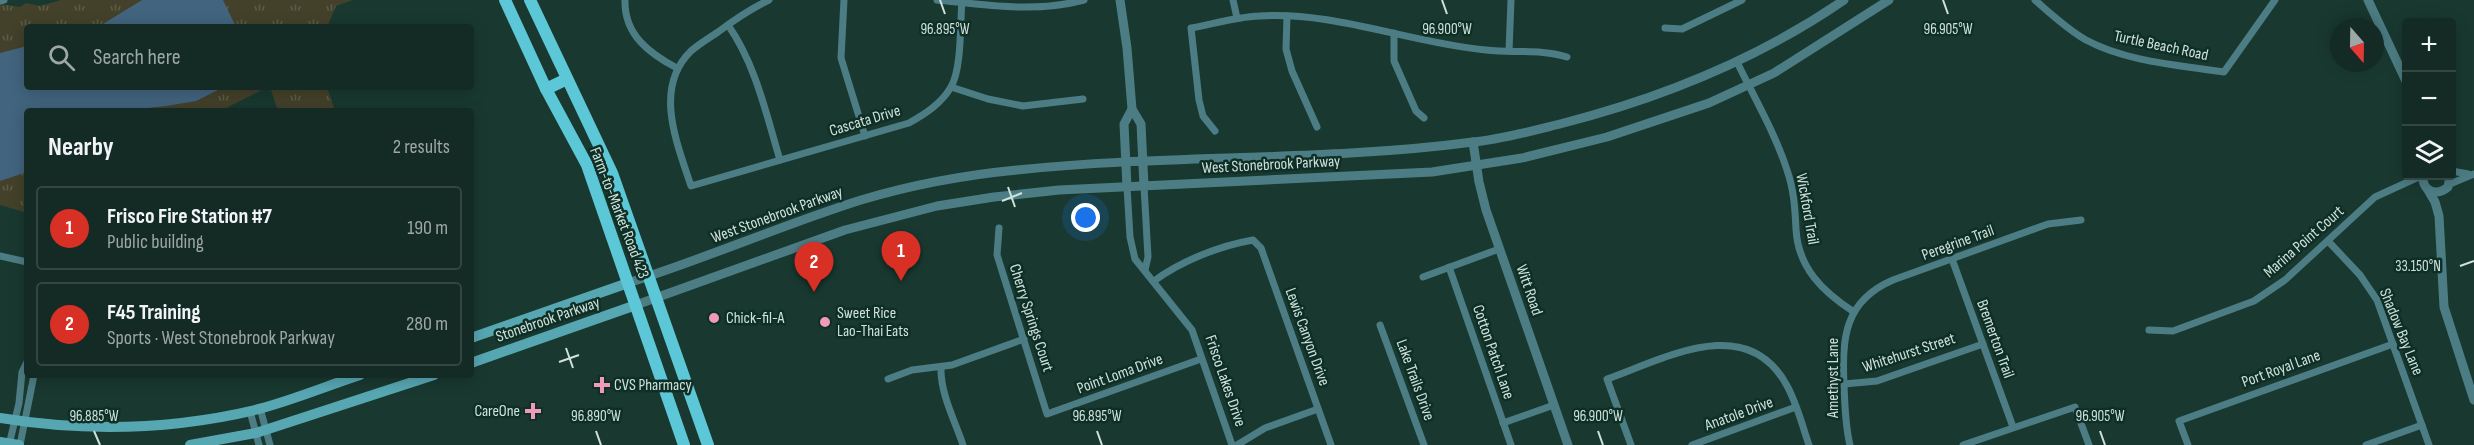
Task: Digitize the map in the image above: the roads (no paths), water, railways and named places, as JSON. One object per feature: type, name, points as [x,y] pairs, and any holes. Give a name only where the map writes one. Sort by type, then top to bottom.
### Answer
[{"type":"main road","name":"Farm-to-Market Road 423","points":[[505,0],[546,89],[586,165],[684,445]]},
{"type":"main road","name":"Farm-to-Market Road 423","points":[[530,0],[612,173],[708,445]]},
{"type":"main road","points":[[546,89],[567,79]]},
{"type":"main road","name":"Stonebrook Parkway","points":[[474,337],[628,283]]},
{"type":"main road","name":"Stonebrook Parkway","points":[[474,362],[636,305]]},
{"type":"main road","points":[[0,418],[80,428],[148,428],[255,409],[351,378]]},
{"type":"main road","points":[[190,445],[261,432],[425,378]]},
{"type":"street","points":[[625,0],[629,24],[638,40],[652,55],[677,68],[692,50],[752,8],[769,0]]},
{"type":"street","points":[[844,0],[842,58],[865,136]]},
{"type":"street","points":[[937,0],[1019,8],[1043,8],[1084,0]]},
{"type":"street","name":"Frisco Lakes Drive","points":[[1120,0],[1132,109],[1141,124],[1148,257],[1145,270]]},
{"type":"street","points":[[1233,0],[1237,18]]},
{"type":"street","points":[[1509,51],[1511,0]]},
{"type":"street","points":[[1665,28],[1682,28],[1742,0]]},
{"type":"street","name":"West Stonebrook Parkway","points":[[628,283],[813,217],[887,194],[964,178],[1017,170],[1390,150],[1518,135],[1599,114],[1652,97],[1737,62],[1764,50],[1844,0]]},
{"type":"street","name":"West Stonebrook Parkway","points":[[636,305],[845,230],[937,206],[1048,191],[1432,172],[1522,158],[1607,137],[1709,103],[1774,73],[1889,0]]},
{"type":"street","name":"Turtle Beach Road","points":[[2036,0],[2070,30],[2109,50],[2138,58],[2224,72],[2274,3]]},
{"type":"street","points":[[2264,0],[2274,3]]},
{"type":"street","points":[[2368,0],[2402,72]]},
{"type":"street","name":"Cascata Drive","points":[[677,68],[671,89],[671,111],[674,131],[691,186],[909,123],[932,109],[951,87],[957,67],[962,1]]},
{"type":"street","points":[[1287,16],[1286,49],[1292,71],[1317,127]]},
{"type":"street","points":[[1215,131],[1203,116],[1199,100],[1191,28],[1237,18],[1287,16],[1320,19],[1485,50],[1555,53],[1567,57]]},
{"type":"street","points":[[728,25],[742,45],[750,62],[780,160]]},
{"type":"street","points":[[1394,33],[1394,61],[1416,111],[1424,118]]},
{"type":"street","name":"Wickford Trail","points":[[1737,62],[1785,163],[1791,182],[1797,240],[1805,264],[1825,291],[1854,312]]},
{"type":"street","points":[[951,87],[988,99],[1023,106],[1083,99]]},
{"type":"street","name":"Frisco Lakes Drive","points":[[1132,109],[1124,124],[1130,237],[1135,259],[1192,330],[1232,445]]},
{"type":"street","name":"Witt Road","points":[[1473,142],[1486,210],[1568,445]]},
{"type":"street","points":[[2456,178],[2472,174]]},
{"type":"street","points":[[2456,178],[2472,174]]},
{"type":"street","name":"Marina Point Court","points":[[2149,330],[2173,331],[2254,301],[2285,280],[2375,197],[2412,180]]},
{"type":"street","points":[[2423,180],[2435,202],[2439,216]]},
{"type":"street","points":[[2404,183],[2438,193],[2450,180]]},
{"type":"street","points":[[2450,180],[2441,201],[2439,216],[2444,307],[2469,373],[2474,400]]},
{"type":"street","name":"Peregrine Trail","points":[[1854,312],[1863,300],[1880,286],[2048,224],[2081,220]]},
{"type":"street","name":"Cherry Springs Court","points":[[999,228],[997,255],[1047,414]]},
{"type":"street","name":"Lewis Canyon Drive","points":[[1154,281],[1170,269],[1239,242],[1253,240],[1261,249],[1331,445]]},
{"type":"street","name":"Shadow Bay Lane","points":[[2328,241],[2360,275],[2377,300],[2429,445]]},
{"type":"street","points":[[1423,277],[1499,249]]},
{"type":"street","points":[[0,256],[24,261]]},
{"type":"street","name":"Bremerton Trail","points":[[1952,259],[2013,427]]},
{"type":"street","name":"Cotton Patch Lane","points":[[1449,267],[1510,445]]},
{"type":"street","name":"Amethyst Lane","points":[[1850,445],[1846,421],[1844,340],[1854,312]]},
{"type":"street","name":"Lake Trails Drive","points":[[1380,325],[1424,445]]},
{"type":"street","points":[[888,379],[912,370],[941,367],[1024,339]]},
{"type":"street","name":"Whitehurst Street","points":[[1844,384],[1877,381],[1983,344]]},
{"type":"street","name":"Port Royal Lane","points":[[2188,445],[2179,421],[2393,344]]},
{"type":"street","points":[[1631,445],[1607,379],[1691,349],[1713,345],[1742,348],[1773,367],[1786,383],[1809,445]]},
{"type":"street","name":"Point Loma Drive","points":[[1047,414],[1201,359]]},
{"type":"street","points":[[941,367],[940,378],[963,445]]},
{"type":"street","points":[[20,422],[24,368]]},
{"type":"street","points":[[11,444],[33,378]]},
{"type":"street","points":[[1503,423],[1554,405]]},
{"type":"street","name":"Anatole Drive","points":[[1692,445],[1796,407]]},
{"type":"street","points":[[1964,445],[2075,407],[2089,445]]},
{"type":"street","points":[[255,409],[261,432],[270,445]]},
{"type":"street","points":[[1237,445],[1265,428],[1318,410]]},
{"type":"street","points":[[2366,445],[2422,425]]},
{"type":"street","points":[[259,445],[261,432]]},
{"type":"water","points":[[142,0],[223,0],[235,24],[103,24]]},
{"type":"water","points":[[24,47],[24,90],[218,90],[196,101],[148,108],[24,108],[24,173],[0,181],[0,53]]},
{"type":"place","name":"Frisco Fire Station #7","points":[[901,281]]},
{"type":"place","name":"F45 Training","points":[[814,292]]},
{"type":"place","name":"Chick-fil-A","points":[[714,318]]},
{"type":"place","name":"Sweet Rice Lao-Thai Eats","points":[[825,322]]},
{"type":"place","name":"CVS Pharmacy","points":[[602,385]]},
{"type":"place","name":"CareOne","points":[[533,411]]}]
